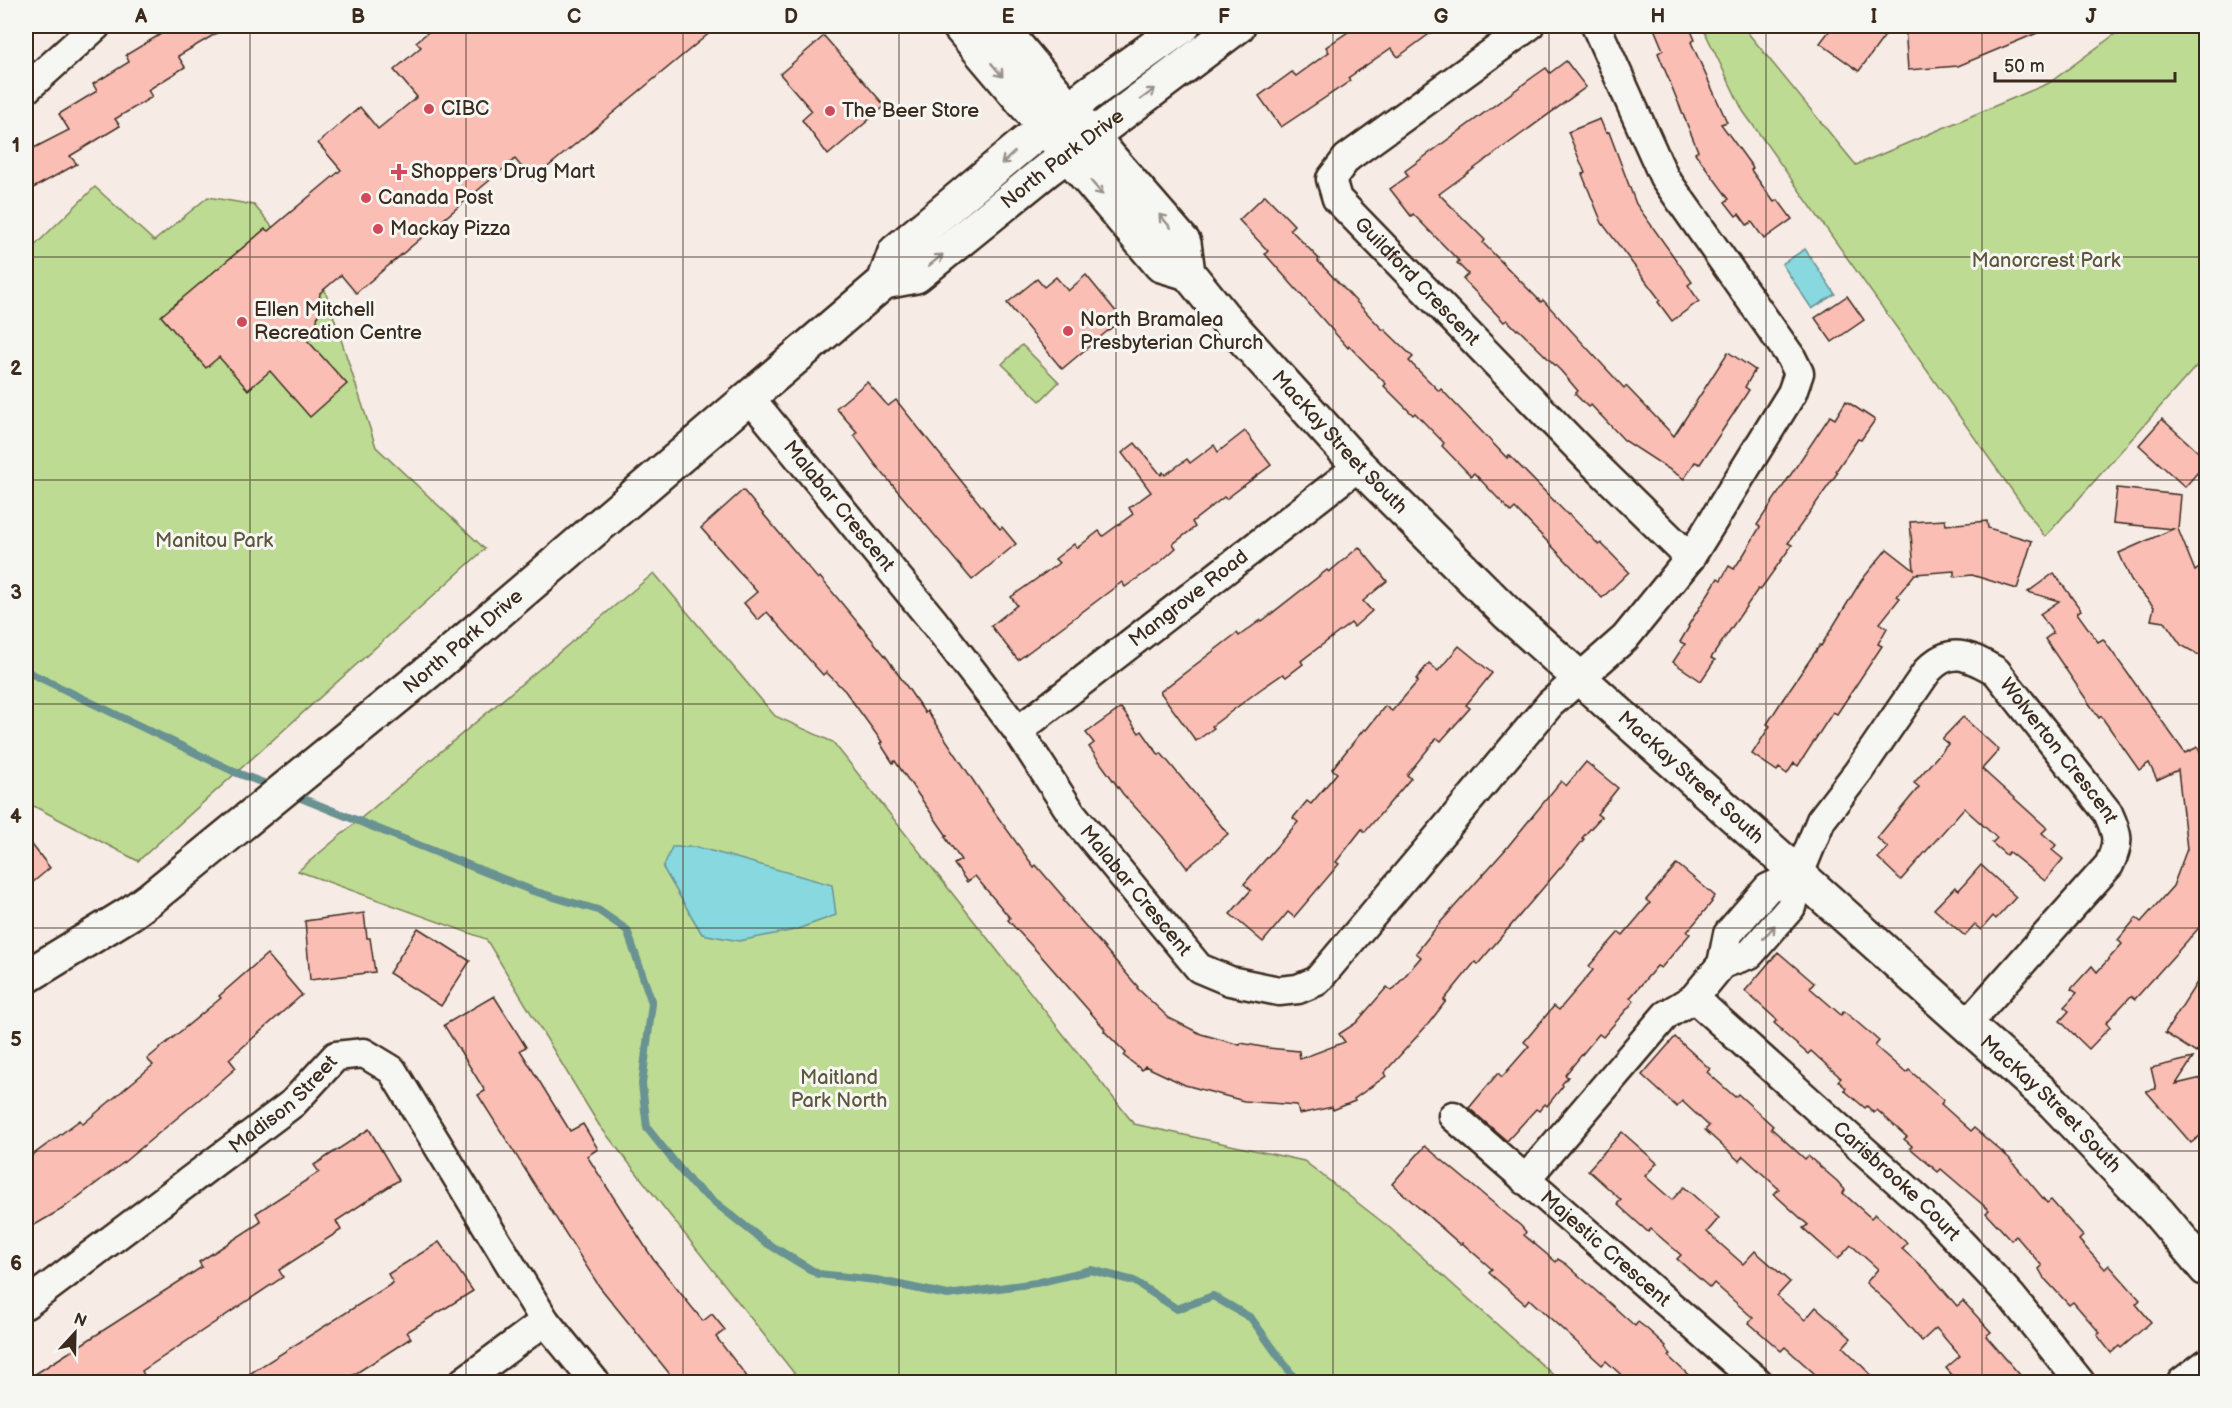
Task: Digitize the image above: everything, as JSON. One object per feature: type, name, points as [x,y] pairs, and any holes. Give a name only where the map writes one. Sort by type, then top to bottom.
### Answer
[{"type":"street","points":[[26,89],[96,26]]},
{"type":"street","points":[[959,26],[1057,118]]},
{"type":"street","points":[[1000,26],[1057,118]]},
{"type":"street","name":"North Park Drive","points":[[26,977],[132,912],[434,668],[884,282],[896,252],[1057,118],[1183,26]]},
{"type":"street","name":"North Park Drive","points":[[884,282],[916,276],[1080,145],[1238,26]]},
{"type":"street","name":"Guildford Crescent","points":[[1529,26],[1347,158],[1331,179],[1337,199],[1590,460],[1690,558]]},
{"type":"street","points":[[1579,678],[1625,638],[1690,558],[1792,393],[1799,373],[1791,357],[1664,177],[1596,26]]},
{"type":"street","name":"MacKay Street South","points":[[1057,118],[1080,145],[1161,265],[1188,273],[1222,315],[1359,466],[1508,614],[2053,1102],[2158,1212],[2206,1269]]},
{"type":"street","name":"Malabar Crescent","points":[[750,398],[934,622],[1018,731],[1072,814],[1199,968],[1230,981],[1279,991],[1298,989],[1317,981],[1551,704],[1579,678]]},
{"type":"street","name":"Mangrove Road","points":[[1018,731],[1359,466]]},
{"type":"street","name":"Wolverton Crescent","points":[[1799,874],[1821,820],[1933,665],[1938,660],[1954,655],[1975,660],[1996,671],[2108,813],[2117,834],[2117,849],[2109,864],[1968,1024]]},
{"type":"street","points":[[1525,1180],[1666,1015],[1694,999],[1722,964],[1750,954],[1791,908],[1799,874]]},
{"type":"street","name":"Carisbrooke Court","points":[[1694,999],[1928,1208],[2011,1296],[2080,1383]]},
{"type":"street","name":"Madison Street","points":[[26,1304],[293,1103],[336,1056],[364,1053],[392,1070],[545,1321],[595,1383]]},
{"type":"street","name":"Majestic Crescent","points":[[1453,1116],[1758,1383]]},
{"type":"street","points":[[464,1383],[545,1321]]},
{"type":"street","points":[[2182,1383],[2206,1364]]},
{"type":"green space","name":"Manorcrest Park","points":[[1702,26],[1745,26],[1748,33],[1856,165],[2049,83],[2126,26],[2206,26],[2206,355],[2045,537],[1743,111]]},
{"type":"green space","name":"Manitou Park","points":[[95,187],[154,241],[208,197],[254,205],[325,290],[376,447],[485,549],[138,861],[26,802],[26,254]]},
{"type":"green space","points":[[1022,345],[1059,382],[1040,401],[1002,364]]},
{"type":"green space","name":"Maitland Park North","points":[[654,573],[775,716],[833,742],[1134,1124],[1304,1161],[1390,1228],[1561,1382],[801,1382],[599,1125],[486,939],[298,871]]},
{"type":"water","points":[[1805,249],[1835,294],[1812,309],[1782,264]]},
{"type":"water","points":[[672,847],[697,847],[832,885],[836,915],[795,930],[739,941],[702,934],[663,868]]},
{"type":"building","points":[[174,26],[229,26],[178,56],[185,67],[148,90],[152,97],[115,119],[120,126],[70,156],[77,164],[26,192],[26,152],[69,130],[59,114],[97,91],[93,84],[129,62],[126,55]]},
{"type":"building","points":[[436,26],[718,26],[532,180],[515,159],[356,293],[341,275],[320,293],[316,331],[307,340],[347,384],[310,417],[270,371],[248,390],[219,357],[206,368],[161,316],[265,229],[268,231],[341,170],[318,143],[360,107],[378,129],[417,97],[394,70],[421,47],[416,42]]},
{"type":"building","points":[[1357,26],[1440,26],[1398,57],[1391,48],[1348,78],[1350,81],[1281,127],[1259,96],[1292,72],[1296,76],[1329,52],[1326,47]]},
{"type":"building","points":[[1653,26],[1689,26],[1695,40],[1691,42],[1727,122],[1721,124],[1774,202],[1778,200],[1792,219],[1764,239],[1752,222],[1747,225],[1739,214],[1736,216],[1725,202],[1729,199],[1695,153],[1698,151],[1658,53],[1663,50]]},
{"type":"building","points":[[1833,26],[1892,26],[1859,71],[1820,43]]},
{"type":"building","points":[[1905,26],[2054,26],[1958,66],[1908,70]]},
{"type":"building","points":[[824,36],[885,106],[828,155],[802,120],[812,111],[780,74]]},
{"type":"building","points":[[1566,61],[1586,87],[1439,194],[1485,240],[1483,243],[1541,302],[1543,300],[1624,388],[1626,386],[1674,436],[1728,352],[1755,370],[1745,387],[1749,390],[1700,464],[1695,462],[1684,479],[1624,440],[1591,405],[1588,407],[1575,394],[1578,391],[1561,371],[1518,329],[1507,320],[1504,322],[1463,279],[1468,274],[1457,263],[1459,261],[1413,214],[1411,216],[1390,189],[1408,176],[1405,171],[1533,77],[1546,68],[1550,73]]},
{"type":"building","points":[[1600,119],[1606,133],[1609,132],[1636,204],[1692,282],[1688,285],[1699,301],[1672,321],[1658,302],[1660,300],[1602,223],[1582,174],[1585,173],[1568,132]]},
{"type":"building","points":[[1265,195],[1294,225],[1290,229],[1319,259],[1318,261],[1383,330],[1413,357],[1409,361],[1439,391],[1441,389],[1507,458],[1509,455],[1629,572],[1602,598],[1515,508],[1511,512],[1474,473],[1471,476],[1442,446],[1444,443],[1384,386],[1386,384],[1349,346],[1348,348],[1265,254],[1268,251],[1239,220]]},
{"type":"building","name":"North Bramalea Presbyterian Church","points":[[1086,275],[1122,319],[1062,369],[1007,303],[1037,279],[1044,287],[1056,277],[1068,291]]},
{"type":"building","points":[[1847,296],[1864,320],[1832,342],[1815,318]]},
{"type":"building","points":[[867,382],[888,406],[896,400],[1000,529],[1002,527],[1016,544],[972,580],[875,464],[854,435],[857,432],[836,408]]},
{"type":"building","points":[[1846,401],[1875,420],[1861,440],[1858,439],[1836,471],[1838,472],[1788,543],[1792,545],[1760,590],[1758,589],[1711,658],[1715,660],[1701,681],[1673,662],[1685,644],[1680,642],[1688,626],[1718,578],[1721,580],[1729,566],[1734,569],[1760,527],[1757,525],[1830,416],[1835,419]]},
{"type":"building","points":[[2162,419],[2206,459],[2206,463],[2185,487],[2139,445]]},
{"type":"building","points":[[1245,431],[1271,465],[1192,522],[1195,527],[1173,544],[1176,548],[1158,564],[1125,587],[1122,582],[1018,660],[991,626],[1017,605],[1011,597],[1059,563],[1055,559],[1074,544],[1077,548],[1099,531],[1103,536],[1133,514],[1129,508],[1151,492],[1122,453],[1135,443],[1161,475],[1163,472],[1165,475],[1187,459],[1190,463],[1214,445],[1218,452]]},
{"type":"building","points":[[2117,488],[2181,495],[2178,529],[2195,571],[2206,563],[2206,659],[2181,645],[2165,622],[2151,620],[2154,607],[2132,582],[2119,553],[2173,529],[2113,523]]},
{"type":"building","points":[[743,490],[818,579],[820,577],[887,658],[925,713],[927,711],[1034,867],[1036,865],[1065,899],[1063,900],[1137,988],[1169,1018],[1201,1034],[1240,1045],[1241,1043],[1299,1051],[1300,1059],[1345,1042],[1339,1034],[1356,1023],[1387,987],[1392,991],[1421,957],[1416,953],[1439,924],[1505,850],[1561,781],[1566,786],[1586,762],[1618,788],[1597,814],[1601,817],[1582,838],[1584,839],[1478,964],[1475,962],[1444,1000],[1446,1001],[1429,1023],[1384,1073],[1386,1076],[1354,1099],[1355,1101],[1333,1110],[1332,1107],[1299,1114],[1297,1105],[1244,1101],[1185,1085],[1145,1066],[1142,1070],[1124,1056],[1126,1053],[1104,1031],[1105,1029],[1008,920],[1010,918],[975,876],[967,882],[954,864],[961,860],[945,837],[947,836],[895,761],[893,763],[880,743],[882,742],[845,691],[826,672],[823,675],[767,612],[758,620],[744,603],[757,592],[701,528]]},
{"type":"building","points":[[1945,520],[1946,525],[1987,521],[1988,528],[2032,541],[2017,589],[1972,575],[1954,577],[1954,571],[1915,574],[1897,596],[1900,598],[1880,623],[1887,628],[1878,644],[1882,646],[1837,714],[1833,712],[1798,766],[1794,763],[1787,774],[1779,768],[1777,771],[1752,754],[1770,726],[1767,724],[1783,699],[1821,646],[1861,581],[1887,549],[1914,570],[1910,522]]},
{"type":"building","points":[[1359,547],[1387,581],[1363,601],[1372,611],[1354,627],[1351,623],[1301,661],[1303,664],[1286,677],[1283,674],[1261,689],[1196,741],[1160,692],[1237,633],[1239,636],[1262,621]]},
{"type":"building","points":[[2054,573],[2081,610],[2077,613],[2098,642],[2103,639],[2185,753],[2198,747],[2206,764],[2206,920],[2135,999],[2131,996],[2106,1023],[2110,1027],[2089,1049],[2060,1021],[2069,1011],[2064,1007],[2077,993],[2071,989],[2092,966],[2097,972],[2122,944],[2118,940],[2136,918],[2141,922],[2173,886],[2187,849],[2178,770],[2157,780],[2149,763],[2139,770],[2101,716],[2099,718],[2045,639],[2053,633],[2040,614],[2059,601],[2028,592]]},
{"type":"building","points":[[1459,646],[1492,673],[1466,705],[1470,708],[1441,741],[1437,738],[1407,775],[1411,778],[1365,832],[1362,829],[1336,862],[1339,864],[1294,917],[1288,912],[1263,942],[1230,914],[1251,890],[1244,884],[1298,822],[1293,818],[1307,801],[1311,804],[1337,773],[1332,769],[1364,729],[1366,730],[1385,706],[1392,711],[1418,681],[1416,679],[1429,663],[1438,671]]},
{"type":"building","points":[[1121,708],[1139,733],[1142,731],[1159,755],[1161,753],[1228,834],[1187,868],[1162,836],[1123,794],[1089,747],[1094,743],[1086,733]]},
{"type":"building","points":[[1963,717],[1999,750],[1982,769],[2047,828],[2042,833],[2056,845],[2052,850],[2063,859],[2045,881],[2009,852],[2006,855],[1992,843],[1997,838],[1964,808],[1901,880],[1878,858],[1888,848],[1877,838],[1919,787],[1914,783],[1948,744],[1942,739]]},
{"type":"building","points":[[26,837],[50,868],[26,888]]},
{"type":"building","points":[[1677,864],[1715,896],[1712,902],[1687,932],[1690,934],[1661,968],[1657,966],[1630,998],[1634,1001],[1603,1037],[1599,1034],[1565,1075],[1568,1077],[1562,1084],[1563,1086],[1547,1106],[1545,1104],[1539,1111],[1536,1109],[1507,1141],[1469,1108],[1498,1073],[1502,1077],[1529,1046],[1524,1042],[1554,1006],[1559,1010],[1593,970],[1589,966],[1619,932],[1623,935],[1650,903],[1646,900]]},
{"type":"building","points":[[1981,865],[2016,897],[1996,919],[1993,916],[1981,930],[1975,925],[1965,936],[1934,909],[1955,887],[1959,890]]},
{"type":"building","points":[[364,913],[375,972],[310,980],[305,921]]},
{"type":"building","points":[[418,928],[470,961],[441,1006],[389,973]]},
{"type":"building","points":[[1778,952],[1814,983],[1810,988],[1841,1015],[1844,1011],[1879,1041],[1875,1046],[1906,1073],[1909,1070],[1944,1100],[1941,1104],[1971,1131],[1974,1128],[2009,1158],[2047,1203],[2051,1200],[2083,1236],[2079,1240],[2105,1269],[2109,1265],[2140,1300],[2136,1304],[2151,1322],[2121,1348],[2119,1346],[2111,1353],[2097,1335],[2100,1333],[2073,1302],[2069,1305],[2044,1278],[2039,1269],[2042,1266],[2016,1236],[2011,1240],[1986,1213],[1989,1210],[1941,1169],[1938,1172],[1910,1148],[1912,1146],[1904,1139],[1907,1137],[1877,1110],[1874,1113],[1867,1106],[1865,1108],[1844,1090],[1846,1088],[1838,1081],[1841,1078],[1811,1051],[1808,1054],[1781,1031],[1774,1023],[1777,1020],[1745,991]]},
{"type":"building","points":[[267,954],[302,995],[229,1059],[236,1068],[207,1093],[123,1163],[62,1209],[26,1230],[26,1160],[80,1120],[83,1124],[153,1065],[147,1059],[221,998],[219,996]]},
{"type":"building","points":[[2206,968],[2206,1037],[2196,1053],[2165,1033]]},
{"type":"building","points":[[494,996],[526,1047],[520,1050],[570,1131],[583,1124],[598,1149],[587,1156],[653,1259],[703,1321],[712,1314],[725,1330],[716,1337],[752,1383],[677,1383],[599,1286],[478,1095],[485,1091],[444,1025]]},
{"type":"building","points":[[1675,1037],[1710,1069],[1707,1072],[1735,1097],[1738,1094],[1805,1159],[1808,1156],[1837,1181],[1845,1190],[1843,1193],[1871,1218],[1875,1214],[1907,1243],[1902,1249],[1928,1272],[1957,1306],[1963,1301],[1991,1332],[1986,1336],[2027,1383],[1959,1383],[1946,1368],[1960,1356],[1936,1328],[1922,1341],[1890,1305],[1866,1283],[1878,1269],[1851,1245],[1838,1259],[1803,1228],[1808,1225],[1774,1194],[1779,1189],[1743,1156],[1739,1161],[1705,1130],[1709,1126],[1682,1101],[1677,1107],[1642,1075]]},
{"type":"building","points":[[2193,1058],[2176,1084],[2206,1077],[2206,1131],[2191,1143],[2146,1091],[2156,1089],[2151,1068]]},
{"type":"building","points":[[369,1129],[399,1180],[336,1221],[341,1230],[279,1270],[283,1277],[142,1371],[144,1375],[132,1383],[26,1383],[26,1380],[202,1267],[199,1262],[261,1222],[256,1213],[319,1172],[314,1165]]},
{"type":"building","points":[[1622,1132],[1657,1163],[1645,1176],[1672,1200],[1684,1187],[1719,1218],[1707,1232],[1743,1264],[1755,1251],[1790,1282],[1777,1296],[1805,1320],[1816,1307],[1851,1338],[1843,1347],[1879,1383],[1825,1383],[1785,1347],[1781,1351],[1749,1323],[1753,1318],[1714,1283],[1710,1288],[1677,1259],[1681,1255],[1651,1229],[1648,1232],[1617,1204],[1621,1200],[1588,1170]]},
{"type":"building","points":[[1425,1146],[1521,1226],[1526,1232],[1524,1235],[1556,1262],[1558,1259],[1566,1264],[1635,1326],[1638,1322],[1646,1328],[1666,1346],[1665,1348],[1671,1354],[1669,1357],[1697,1383],[1630,1383],[1606,1361],[1602,1365],[1529,1299],[1525,1304],[1489,1273],[1492,1269],[1392,1184]]},
{"type":"building","points":[[439,1242],[473,1291],[407,1332],[411,1338],[341,1383],[235,1383],[393,1283],[388,1274]]},
{"type":"waterway","points":[[26,671],[237,773],[274,787]]},
{"type":"waterway","points":[[291,794],[533,891],[598,910],[627,930],[652,1003],[642,1084],[647,1128],[692,1184],[765,1242],[818,1274],[876,1280],[948,1295],[1036,1283],[1091,1270],[1134,1281],[1177,1309],[1213,1296],[1251,1318],[1297,1382]]},
{"type":"place","name":"CIBC","points":[[429,109]]},
{"type":"place","name":"The Beer Store","points":[[830,111]]},
{"type":"place","name":"Shoppers Drug Mart","points":[[399,172]]},
{"type":"place","name":"Canada Post","points":[[366,198]]},
{"type":"place","name":"Mackay Pizza","points":[[378,229]]},
{"type":"place","name":"Ellen Mitchell Recreation Centre","points":[[242,322]]},
{"type":"place","name":"North Bramalea Presbyterian Church","points":[[1068,331]]}]
